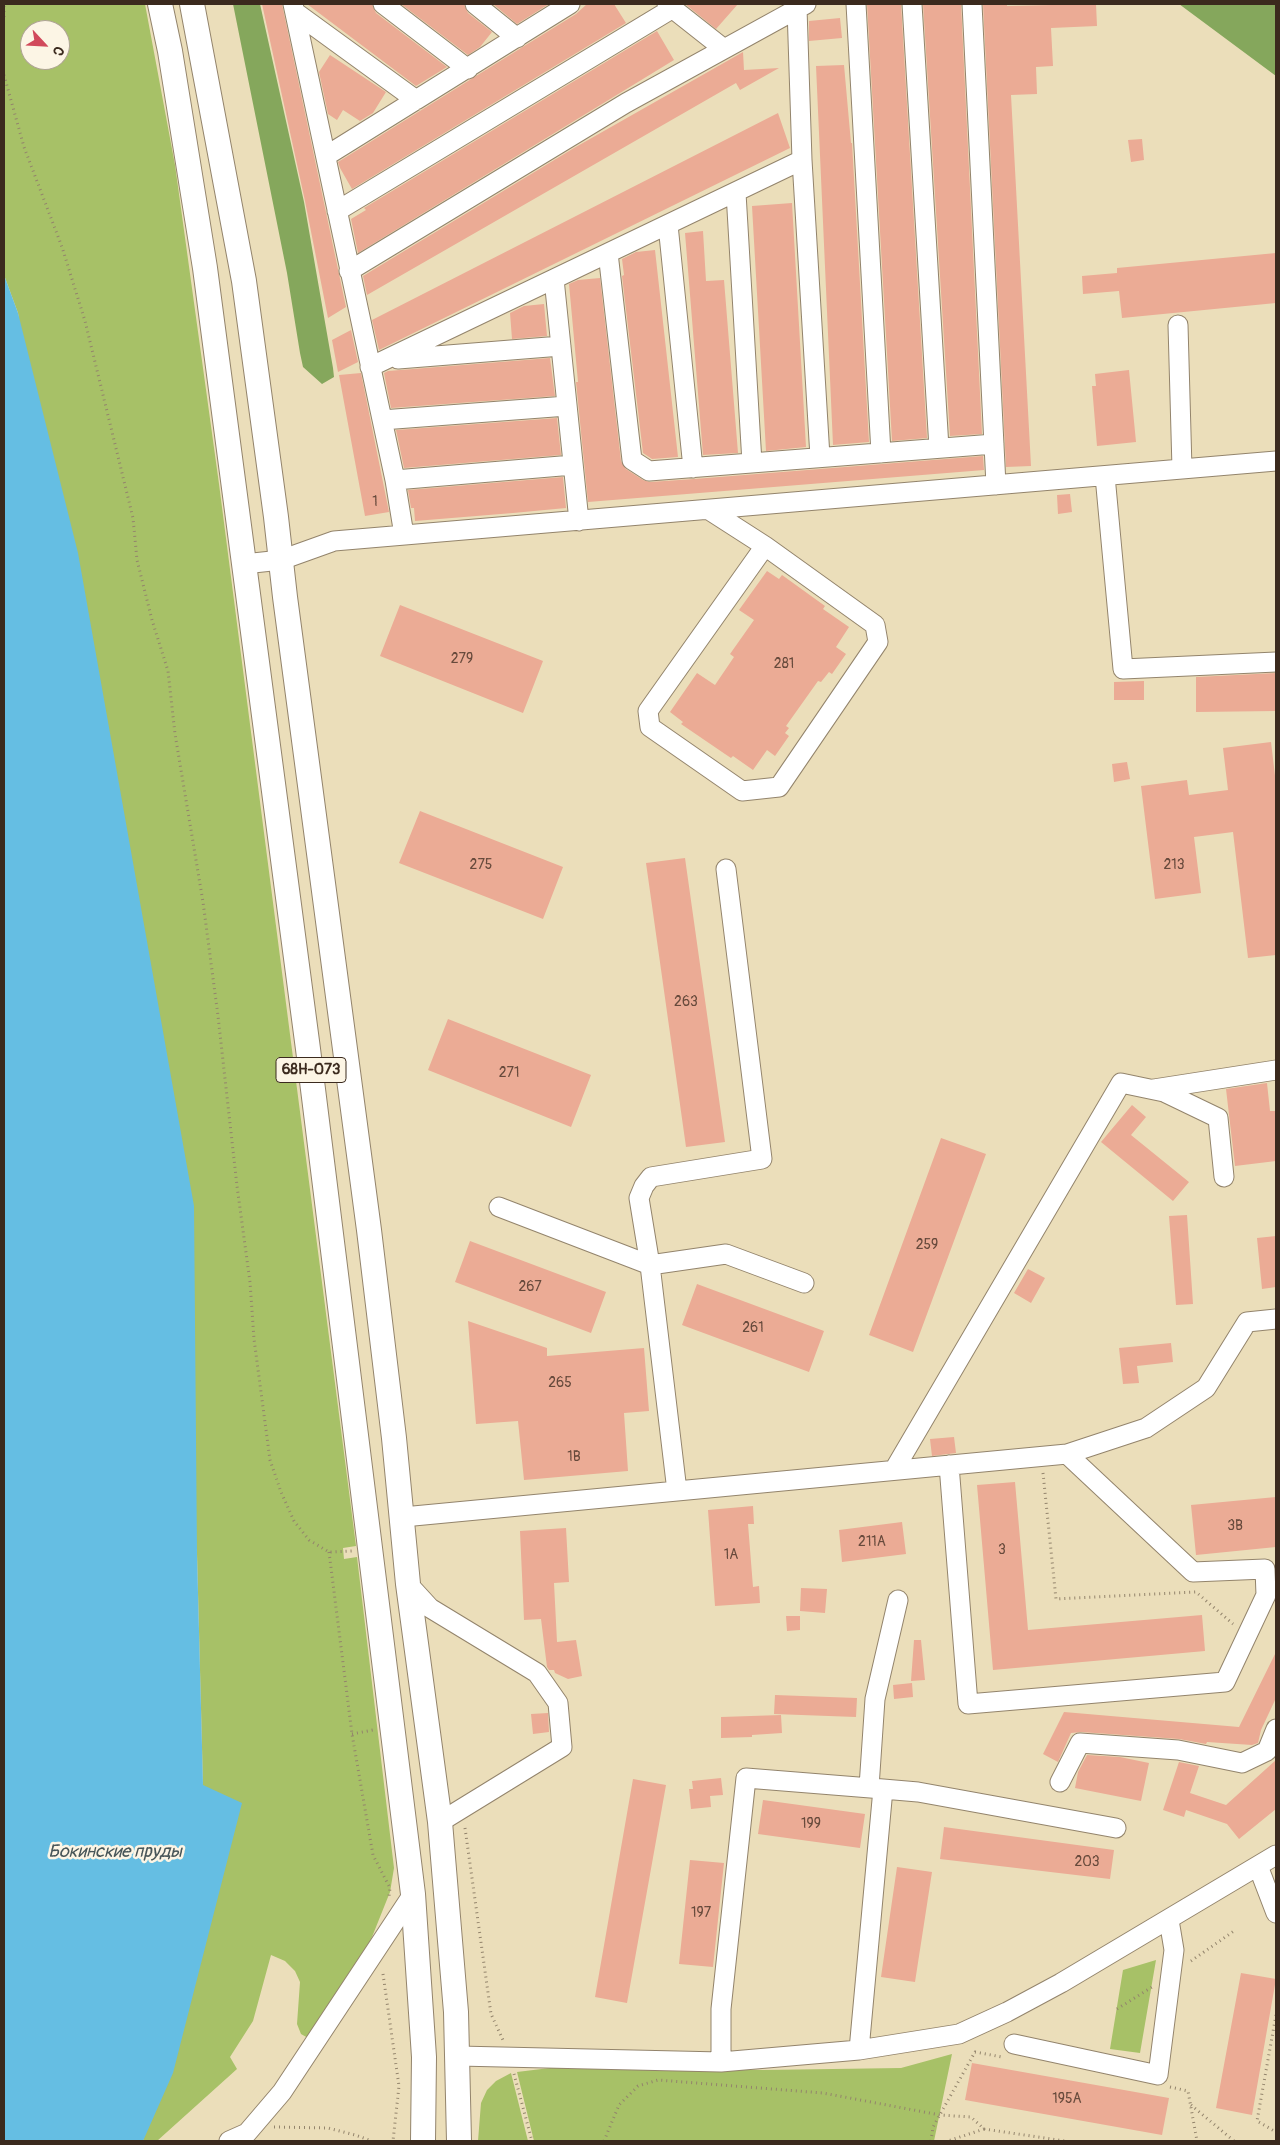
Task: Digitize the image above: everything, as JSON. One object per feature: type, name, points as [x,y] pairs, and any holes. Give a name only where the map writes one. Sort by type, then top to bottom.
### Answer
[{"type":"main road","name":"68Н-073","points":[[160,4],[170,51],[204,268],[244,564],[309,1058],[413,1894],[424,2057],[423,2141]]},
{"type":"main road","name":"68Н-073","points":[[192,4],[244,281],[369,1230],[408,1584],[440,1822],[456,2012],[459,2141]]},
{"type":"lane","points":[[383,4],[468,69]]},
{"type":"lane","points":[[475,4],[517,38]]},
{"type":"lane","points":[[326,156],[468,69],[569,4]]},
{"type":"lane","points":[[856,4],[881,453]]},
{"type":"lane","points":[[912,4],[939,448]]},
{"type":"lane","points":[[972,4],[996,486]]},
{"type":"lane","points":[[337,211],[670,6],[724,49]]},
{"type":"lane","points":[[349,271],[626,103],[801,6],[802,160],[820,458]]},
{"type":"lane","points":[[294,8],[349,271],[378,363],[382,420],[404,535]]},
{"type":"lane","points":[[294,8],[416,100]]},
{"type":"lane","points":[[378,363],[802,160]]},
{"type":"lane","points":[[736,193],[752,463]]},
{"type":"lane","points":[[668,225],[693,468]]},
{"type":"lane","points":[[608,253],[632,460],[649,471],[994,444]]},
{"type":"lane","points":[[554,279],[579,521]]},
{"type":"lane","points":[[1178,325],[1182,469]]},
{"type":"lane","points":[[378,363],[561,346]]},
{"type":"lane","points":[[382,420],[567,406]]},
{"type":"lane","points":[[244,564],[281,560],[334,541],[1276,461]]},
{"type":"lane","points":[[395,480],[573,465]]},
{"type":"lane","points":[[1105,476],[1123,668],[1276,662]]},
{"type":"lane","points":[[709,510],[765,546],[875,625],[878,642],[779,787],[742,791],[650,727],[648,712],[765,546]]},
{"type":"lane","points":[[677,1491],[650,1264],[639,1198],[644,1186],[651,1177],[762,1159],[726,869]]},
{"type":"lane","points":[[1150,1089],[1276,1070]]},
{"type":"lane","points":[[894,1470],[1121,1083],[1164,1092],[1218,1118],[1224,1177]]},
{"type":"lane","points":[[499,1207],[650,1264],[726,1254],[804,1283]]},
{"type":"lane","points":[[402,1517],[1067,1454],[1146,1428],[1206,1388],[1246,1322],[1276,1319]]},
{"type":"lane","points":[[949,1465],[968,1704],[1225,1682],[1266,1595],[1265,1569],[1193,1572],[1067,1454]]},
{"type":"lane","points":[[408,1584],[430,1608],[537,1673],[558,1703],[562,1747],[440,1822]]},
{"type":"lane","points":[[859,2050],[876,1788],[875,1699],[898,1600]]},
{"type":"lane","points":[[1060,1782],[1080,1743],[1178,1750],[1242,1763],[1267,1751],[1276,1729]]},
{"type":"lane","points":[[721,2062],[721,2009],[746,1778],[918,1792],[1116,1828]]},
{"type":"lane","points":[[458,2056],[721,2062],[859,2050],[959,2034],[1007,2012],[1169,1920],[1276,1856]]},
{"type":"lane","points":[[1258,1866],[1276,1913]]},
{"type":"lane","points":[[229,2141],[247,2133],[282,2092],[413,1894]]},
{"type":"lane","points":[[1013,2051],[1158,2075],[1174,1950],[1169,1920]]},
{"type":"path","points":[[4,4],[4,17]]},
{"type":"path","points":[[4,75],[24,147],[62,247],[85,321],[133,518],[137,560],[152,620],[168,672],[175,734],[203,902],[218,1016],[250,1282],[254,1340],[270,1460],[294,1521],[309,1540],[329,1552],[370,1551]]},
{"type":"path","points":[[1042,1456],[1056,1599],[1196,1592],[1247,1636]]},
{"type":"path","points":[[329,1552],[352,1734]]},
{"type":"path","points":[[462,1810],[492,2014],[510,2057],[532,2141]]},
{"type":"path","points":[[1276,2015],[1256,2121],[1276,2132]]},
{"type":"path","points":[[931,2141],[933,2127],[975,2052],[1013,2051]]},
{"type":"path","points":[[604,2141],[619,2105],[638,2086],[658,2080],[823,2093],[940,2115],[971,2117],[984,2130]]},
{"type":"path","points":[[1169,2087],[1188,2090],[1197,2141]]},
{"type":"path","points":[[1190,2105],[1234,2141]]},
{"type":"path","points":[[247,2133],[269,2128],[328,2128],[372,2141]]},
{"type":"path","points":[[948,2141],[984,2130],[1065,2141]]},
{"type":"green space","points":[[4,4],[145,4],[175,165],[219,484],[356,1546],[343,1548],[344,1559],[357,1557],[394,1868],[390,1892],[372,1937],[337,2007],[308,2038],[301,2034],[297,2024],[300,1982],[295,1971],[285,1961],[271,1955],[253,2021],[230,2057],[237,2069],[157,2141],[143,2141],[203,1786],[197,1554],[18,313],[4,275]]},
{"type":"green space","points":[[233,4],[260,4],[304,202],[333,368],[334,377],[322,384],[303,367],[287,273]]},
{"type":"green space","points":[[1179,4],[1276,4],[1276,76]]},
{"type":"green space","points":[[1156,1960],[1140,2053],[1110,2049],[1123,1970]]},
{"type":"green space","points":[[952,2054],[934,2141],[534,2141],[517,2072],[566,2066],[764,2070],[901,2068]]},
{"type":"green space","points":[[511,2073],[528,2141],[478,2141],[481,2103],[487,2090],[496,2081]]},
{"type":"water","name":"Бокинские пруды","points":[[4,275],[18,313],[78,553],[194,1206],[197,1554],[203,1785],[242,1803],[173,2073],[143,2141],[4,2141]]},
{"type":"building","points":[[262,4],[282,4],[346,307],[328,318],[305,201]]},
{"type":"building","points":[[307,4],[372,4],[376,13],[447,67],[416,86]]},
{"type":"building","points":[[401,4],[464,4],[468,13],[492,32],[480,47],[468,55]]},
{"type":"building","points":[[493,4],[549,4],[517,24]]},
{"type":"building","points":[[587,4],[614,4],[626,23],[352,189],[338,162],[576,14]]},
{"type":"building","points":[[685,4],[738,4],[716,29]]},
{"type":"building","points":[[867,4],[901,4],[927,438],[892,441]]},
{"type":"building","points":[[923,4],[961,4],[982,434],[950,436]]},
{"type":"building","points":[[983,4],[1007,4],[1007,6],[1096,4],[1097,26],[1051,28],[1053,66],[1036,67],[1037,94],[1011,95],[1031,466],[1006,467]]},
{"type":"building","points":[[840,18],[842,38],[809,41],[809,21]]},
{"type":"building","points":[[657,31],[674,60],[358,253],[351,219],[366,210],[364,208]]},
{"type":"building","points":[[743,52],[744,70],[779,68],[740,90],[736,83],[367,295],[363,276],[574,148]]},
{"type":"building","points":[[330,55],[386,92],[373,113],[360,121],[343,110],[337,120],[328,114],[319,72]]},
{"type":"building","points":[[844,65],[852,143],[869,442],[833,445],[816,66]]},
{"type":"building","points":[[778,113],[790,148],[379,350],[372,320]]},
{"type":"building","points":[[1142,139],[1144,160],[1131,162],[1128,140]]},
{"type":"building","points":[[792,203],[806,447],[766,451],[752,206]]},
{"type":"building","points":[[703,231],[706,281],[724,280],[738,453],[703,455],[685,233]]},
{"type":"building","points":[[655,250],[678,457],[652,459],[643,453],[622,276],[624,275],[622,259],[636,252]]},
{"type":"building","points":[[1276,253],[1276,303],[1122,318],[1119,291],[1083,294],[1082,276],[1117,273],[1117,268]]},
{"type":"building","points":[[600,278],[621,461],[626,469],[643,480],[650,482],[694,479],[983,456],[984,470],[588,502],[576,382],[578,382],[569,284],[578,280]]},
{"type":"building","points":[[544,304],[547,336],[512,339],[510,313],[524,306]]},
{"type":"building","points":[[351,330],[358,362],[338,372],[332,340]]},
{"type":"building","points":[[550,358],[555,396],[391,408],[384,373],[388,371]]},
{"type":"building","points":[[1129,370],[1136,442],[1097,446],[1092,386],[1096,386],[1095,374]]},
{"type":"building","points":[[361,373],[389,512],[365,516],[339,375]]},
{"type":"building","points":[[557,418],[561,455],[404,468],[396,430]]},
{"type":"building","points":[[563,477],[566,508],[513,513],[415,521],[414,508],[411,508],[408,490]]},
{"type":"building","points":[[1070,494],[1072,512],[1058,514],[1057,495]]},
{"type":"building","points":[[767,571],[779,579],[782,575],[825,606],[823,609],[849,627],[836,647],[846,654],[832,674],[829,672],[821,682],[818,681],[786,726],[789,728],[785,733],[789,736],[775,756],[767,750],[753,770],[733,756],[731,758],[681,724],[683,722],[670,712],[697,673],[715,685],[734,657],[730,654],[754,620],[739,610]]},
{"type":"building","points":[[400,605],[543,661],[523,713],[380,656]]},
{"type":"building","points":[[1276,673],[1276,711],[1196,712],[1196,677]]},
{"type":"building","points":[[1144,681],[1144,700],[1114,700],[1114,682]]},
{"type":"building","points":[[1271,742],[1276,784],[1276,955],[1248,958],[1233,832],[1194,837],[1201,893],[1155,899],[1141,786],[1187,780],[1189,795],[1228,790],[1223,748]]},
{"type":"building","points":[[1127,762],[1130,779],[1114,782],[1112,764]]},
{"type":"building","points":[[420,811],[563,867],[543,919],[399,863]]},
{"type":"building","points":[[685,858],[725,1142],[686,1147],[646,863]]},
{"type":"building","points":[[448,1019],[591,1075],[571,1127],[428,1070]]},
{"type":"building","points":[[1267,1083],[1270,1111],[1276,1111],[1276,1161],[1235,1166],[1226,1089]]},
{"type":"building","points":[[1132,1105],[1146,1117],[1131,1135],[1189,1182],[1173,1201],[1101,1142]]},
{"type":"building","points":[[941,1138],[986,1154],[913,1352],[869,1335]]},
{"type":"building","points":[[1187,1215],[1193,1304],[1176,1305],[1169,1216]]},
{"type":"building","points":[[1276,1236],[1276,1287],[1262,1289],[1257,1238]]},
{"type":"building","points":[[470,1241],[606,1292],[591,1333],[455,1282]]},
{"type":"building","points":[[1028,1269],[1045,1278],[1031,1303],[1014,1293]]},
{"type":"building","points":[[697,1284],[824,1331],[809,1372],[682,1325]]},
{"type":"building","points":[[468,1321],[547,1348],[547,1356],[644,1348],[649,1411],[624,1413],[628,1471],[524,1480],[518,1421],[476,1424]]},
{"type":"building","points":[[1171,1343],[1173,1362],[1137,1366],[1139,1383],[1123,1384],[1119,1348]]},
{"type":"building","points":[[954,1437],[956,1453],[932,1456],[930,1439]]},
{"type":"building","points":[[1015,1482],[1028,1630],[1202,1615],[1205,1651],[993,1670],[977,1485]]},
{"type":"building","points":[[1276,1497],[1276,1547],[1196,1555],[1191,1505]]},
{"type":"building","points":[[753,1506],[754,1524],[748,1524],[753,1587],[759,1586],[760,1603],[715,1606],[708,1510]]},
{"type":"building","points":[[902,1522],[906,1554],[842,1562],[839,1530]]},
{"type":"building","points":[[566,1528],[569,1582],[554,1583],[557,1642],[576,1640],[582,1676],[568,1679],[555,1673],[554,1670],[549,1670],[547,1667],[541,1619],[524,1620],[520,1531]]},
{"type":"building","points":[[801,1588],[827,1589],[825,1613],[800,1611]]},
{"type":"building","points":[[786,1616],[800,1616],[800,1630],[787,1631]]},
{"type":"building","points":[[914,1640],[921,1640],[925,1680],[911,1681]]},
{"type":"building","points":[[1276,1652],[1276,1698],[1261,1730],[1258,1743],[1252,1745],[1207,1742],[1206,1744],[1179,1739],[1081,1732],[1071,1733],[1058,1762],[1043,1754],[1064,1712],[1239,1727]]},
{"type":"building","points":[[912,1683],[913,1697],[894,1699],[893,1685]]},
{"type":"building","points":[[775,1695],[857,1698],[856,1717],[774,1714]]},
{"type":"building","points":[[548,1713],[549,1732],[533,1734],[531,1714]]},
{"type":"building","points":[[781,1715],[782,1733],[752,1735],[752,1737],[721,1738],[721,1717]]},
{"type":"building","points":[[1087,1755],[1120,1757],[1149,1763],[1141,1801],[1075,1788],[1078,1772]]},
{"type":"building","points":[[1276,1760],[1276,1809],[1239,1839],[1227,1824],[1186,1810],[1184,1817],[1163,1810],[1179,1762],[1199,1766],[1190,1793],[1226,1805]]},
{"type":"building","points":[[721,1778],[723,1795],[710,1796],[711,1807],[691,1809],[689,1789],[693,1789],[692,1781]]},
{"type":"building","points":[[633,1779],[666,1785],[627,2003],[595,1997]]},
{"type":"building","points":[[763,1800],[865,1814],[860,1848],[758,1834]]},
{"type":"building","points":[[944,1827],[1114,1850],[1110,1879],[940,1859]]},
{"type":"building","points":[[690,1860],[724,1863],[713,1967],[679,1964]]},
{"type":"building","points":[[897,1867],[932,1872],[915,1982],[881,1977]]},
{"type":"building","points":[[1241,1973],[1276,1979],[1252,2115],[1216,2108]]},
{"type":"building","points":[[972,2063],[1169,2098],[1162,2135],[965,2100]]}]
